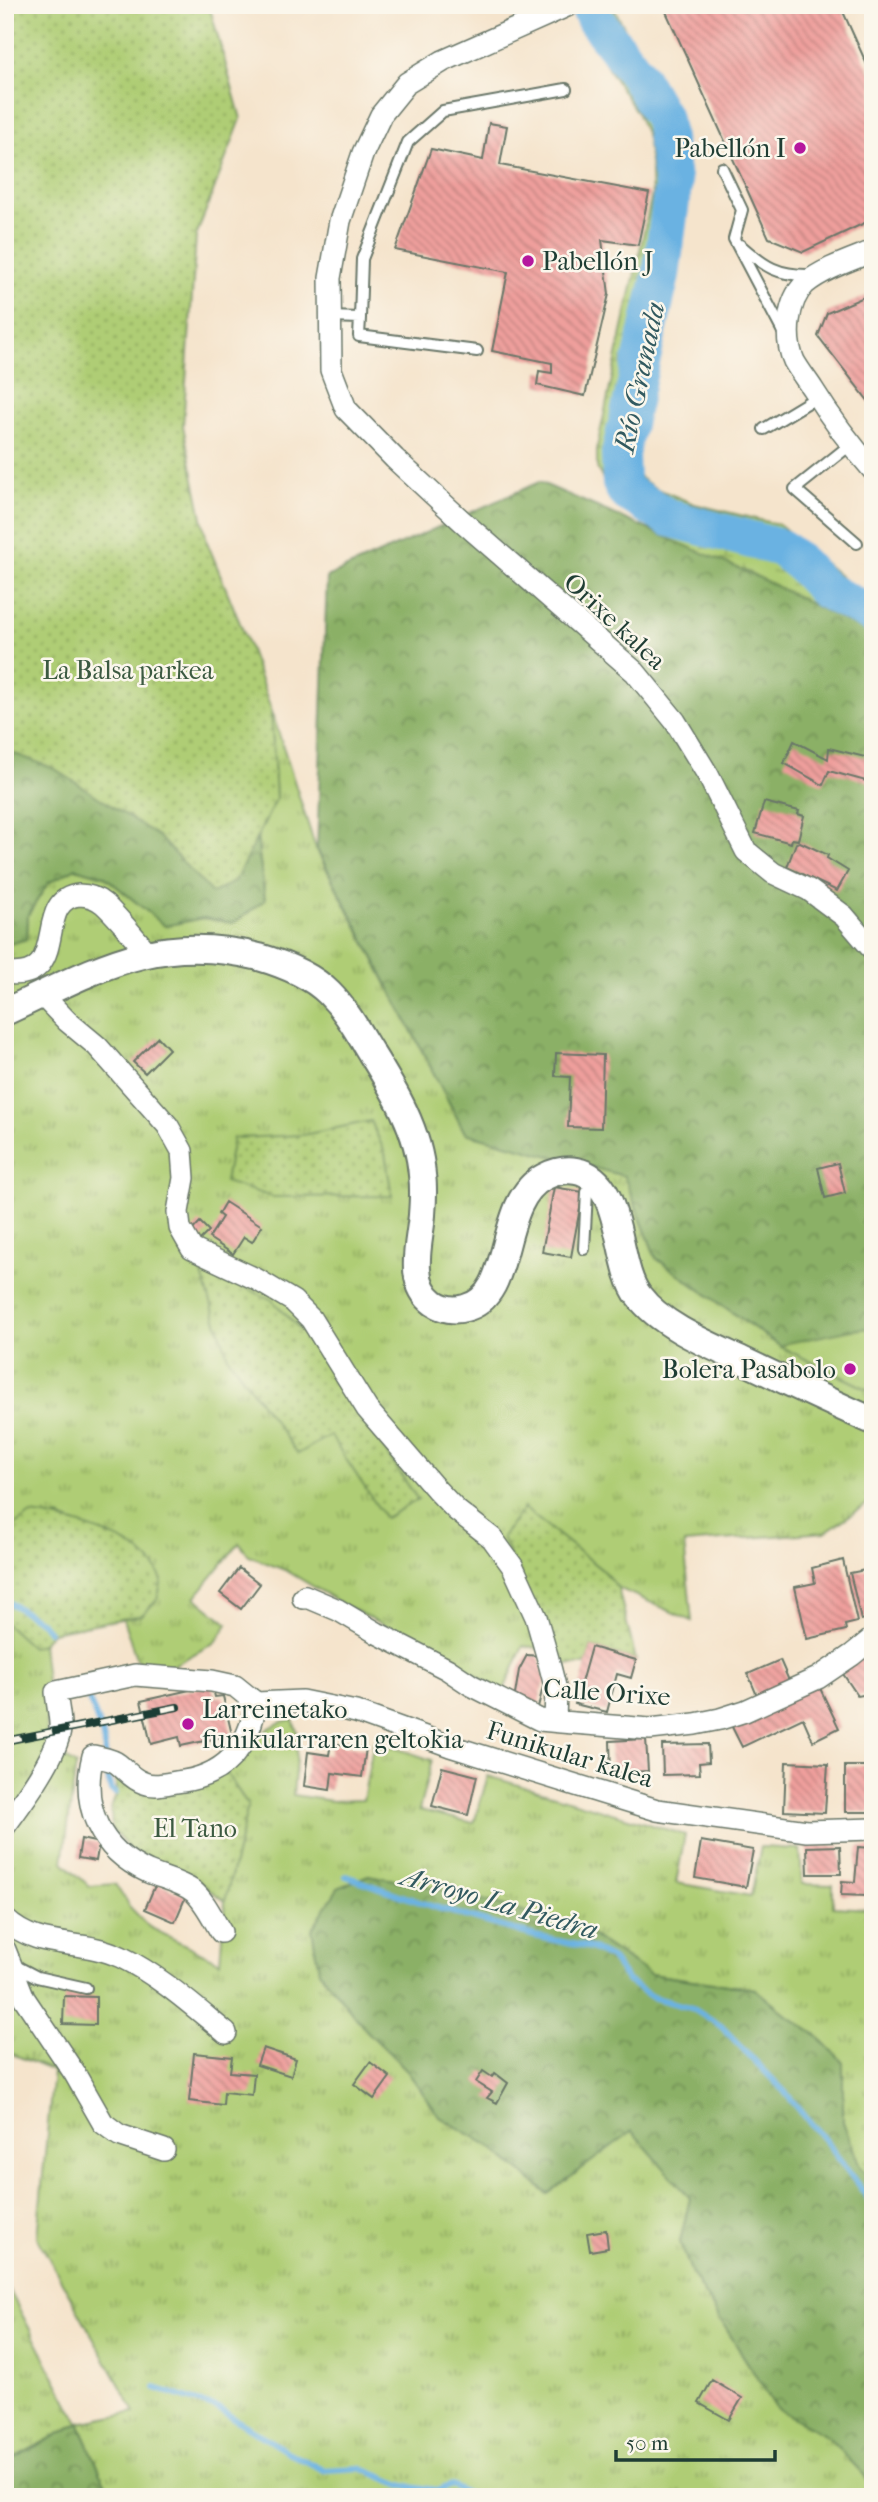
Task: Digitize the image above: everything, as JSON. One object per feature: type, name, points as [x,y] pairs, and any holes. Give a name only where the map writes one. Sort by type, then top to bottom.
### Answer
[{"type":"street","name":"Orixe kalea","points":[[566,7],[443,61],[407,83],[381,115],[363,153],[340,220],[330,278],[331,370],[346,409],[462,521],[635,673],[675,721],[708,775],[746,850],[773,873],[809,890],[844,916],[873,950]]},
{"type":"street","points":[[873,251],[818,275],[803,286],[794,301],[788,342],[793,360],[817,397],[850,445],[873,470]]},
{"type":"street","points":[[5,973],[19,975],[33,970],[43,961],[49,949],[55,911],[72,896],[86,895],[102,902],[147,952]]},
{"type":"street","points":[[5,1012],[108,964],[147,952],[215,949],[274,961],[311,979],[327,991],[344,1010],[378,1063],[412,1132],[419,1153],[423,1194],[417,1252],[418,1277],[428,1297],[436,1304],[446,1309],[458,1310],[469,1308],[486,1296],[498,1273],[519,1205],[536,1181],[562,1171],[587,1174],[597,1182],[611,1206],[631,1284],[646,1305],[681,1330],[873,1421]]},
{"type":"street","points":[[42,995],[97,1046],[167,1126],[182,1151],[184,1178],[178,1212],[180,1228],[191,1249],[293,1301],[311,1319],[367,1409],[456,1510],[492,1538],[513,1567],[536,1617],[548,1659],[556,1690],[555,1721]]},
{"type":"street","name":"Calle Orixe","points":[[303,1598],[305,1596],[338,1610],[447,1669],[471,1685],[540,1720],[650,1728],[695,1724],[745,1711],[817,1678],[852,1655],[873,1637]]},
{"type":"street","points":[[5,1826],[54,1748],[60,1730],[56,1692],[135,1675],[212,1681],[235,1686],[256,1703],[252,1727],[242,1747],[218,1770],[188,1781],[146,1784],[130,1776],[117,1762],[93,1756],[89,1779],[92,1811],[111,1847],[121,1858],[194,1892],[221,1932]]},
{"type":"street","name":"Funikular kalea","points":[[256,1703],[302,1701],[356,1712],[450,1745],[657,1810],[807,1831],[873,1829]]},
{"type":"street","points":[[5,1919],[18,1932],[42,1940],[78,1944],[120,1956],[161,1980],[226,2033]]},
{"type":"street","points":[[8,1956],[15,1997],[75,2074],[103,2123],[119,2135],[164,2150]]},
{"type":"lane","points":[[477,351],[359,336],[362,259],[408,142],[443,111],[566,89]]},
{"type":"lane","points":[[722,168],[742,210],[733,239],[788,342]]},
{"type":"lane","points":[[733,239],[772,270],[790,276],[818,275]]},
{"type":"lane","points":[[330,324],[360,318]]},
{"type":"lane","points":[[764,429],[817,397]]},
{"type":"lane","points":[[850,445],[795,489],[856,543]]},
{"type":"lane","points":[[584,1249],[587,1192],[597,1182]]},
{"type":"lane","points":[[8,1956],[37,1978],[86,1989]]},
{"type":"green space","name":"La Balsa parkea","points":[[5,5],[209,5],[241,119],[196,236],[183,426],[207,542],[271,709],[276,799],[235,881],[212,893],[158,836],[55,769],[5,750]]},
{"type":"green space","points":[[574,5],[612,5],[644,64],[674,106],[688,178],[681,242],[632,441],[632,464],[640,478],[655,488],[694,504],[780,525],[849,584],[873,596],[873,635],[752,574],[656,533],[609,491],[597,468],[597,447],[652,195],[651,170],[647,138],[637,113],[611,73]]},
{"type":"green space","points":[[539,482],[752,574],[873,635],[873,1328],[852,1330],[781,1347],[656,1258],[624,1176],[465,1133],[317,849],[327,577]]},
{"type":"green space","points":[[271,709],[316,849],[465,1133],[624,1175],[656,1258],[781,1347],[873,1392],[873,1500],[825,1532],[684,1543],[692,1621],[618,1588],[602,1570],[524,1509],[551,1649],[523,1646],[503,1692],[446,1656],[346,1606],[287,1571],[249,1556],[239,1543],[195,1597],[228,1624],[216,1642],[165,1670],[137,1661],[123,1619],[142,1615],[130,1545],[59,1517],[12,1526],[5,1537],[5,945],[27,939],[28,915],[48,883],[75,868],[104,876],[165,926],[203,918],[234,923],[265,900],[257,838],[276,799]]},
{"type":"green space","points":[[5,750],[55,769],[158,836],[212,893],[235,881],[257,838],[265,900],[234,923],[203,918],[165,926],[104,876],[76,868],[48,883],[28,915],[27,939],[5,945]]},
{"type":"green space","points":[[371,1121],[385,1153],[392,1196],[273,1197],[225,1182],[233,1138],[303,1135]]},
{"type":"green space","points":[[200,1268],[271,1299],[311,1341],[418,1500],[385,1518],[330,1435],[298,1454],[228,1357]]},
{"type":"green space","name":"Bolera Pasabolo","points":[[873,1328],[873,1392],[781,1347],[788,1343]]},
{"type":"green space","points":[[524,1508],[602,1570],[618,1588],[636,1660],[591,1647],[586,1665],[554,1664],[502,1537]]},
{"type":"green space","points":[[31,1514],[79,1525],[131,1546],[154,1566],[162,1580],[157,1600],[142,1615],[52,1632],[42,1644],[31,1647],[5,1623],[5,1537],[12,1527]]},
{"type":"green space","points":[[5,1623],[31,1646],[42,1644],[48,1699],[46,1746],[76,1765],[63,1862],[89,1886],[115,1884],[129,1906],[149,1927],[220,1962],[225,1901],[248,1805],[226,1773],[263,1732],[293,1719],[298,1735],[293,1795],[332,1801],[363,1800],[374,1741],[432,1760],[419,1810],[474,1823],[488,1776],[685,1835],[676,1883],[751,1896],[761,1847],[800,1849],[802,1884],[833,1885],[833,1907],[873,1909],[873,2183],[860,2167],[843,2122],[843,2062],[818,2036],[789,2017],[755,1989],[650,1974],[588,1933],[517,1909],[436,1888],[368,1875],[319,1971],[367,2031],[405,2068],[440,2117],[491,2147],[547,2194],[632,2130],[691,2198],[680,2242],[693,2276],[776,2408],[828,2437],[865,2476],[873,2497],[116,2497],[108,2490],[79,2423],[135,2412],[37,2237],[53,2071],[5,2051]]},
{"type":"green space","name":"El Tano","points":[[116,1771],[132,1782],[226,1773],[248,1805],[225,1901],[191,1876],[129,1849],[112,1829],[111,1807],[116,1796]]},
{"type":"green space","points":[[368,1875],[436,1888],[517,1909],[588,1933],[650,1974],[755,1989],[789,2017],[818,2036],[843,2062],[843,2122],[860,2167],[873,2183],[873,2289],[870,2291],[873,2299],[873,2494],[865,2476],[828,2437],[776,2408],[693,2276],[680,2242],[690,2198],[632,2131],[548,2194],[491,2147],[440,2117],[405,2068],[367,2031],[319,1971],[312,1929],[338,1888]]},
{"type":"green space","points":[[5,2282],[79,2423],[5,2463]]},
{"type":"green space","points":[[79,2423],[108,2490],[116,2497],[5,2497],[5,2463]]},
{"type":"building","name":"Pabellón I","points":[[663,5],[840,5],[873,78],[873,219],[803,252],[769,238]]},
{"type":"building","name":"Pabellón J","points":[[489,123],[507,126],[500,165],[649,193],[638,245],[602,240],[609,294],[585,396],[537,385],[539,371],[552,373],[552,363],[492,351],[508,272],[395,250],[431,149],[483,160]]},
{"type":"building","points":[[873,293],[873,407],[818,336],[827,313]]},
{"type":"building","points":[[794,741],[828,759],[829,748],[873,759],[873,783],[829,771],[823,785],[784,763]]},
{"type":"building","points":[[764,802],[799,811],[798,814],[804,816],[798,840],[792,839],[791,843],[755,833]]},
{"type":"building","points":[[800,842],[828,855],[827,858],[848,871],[837,891],[787,867],[796,843]]},
{"type":"building","points":[[158,1037],[169,1049],[145,1073],[133,1062]]},
{"type":"building","points":[[556,1053],[603,1055],[601,1128],[568,1127],[570,1077],[555,1076]]},
{"type":"building","points":[[838,1163],[845,1193],[825,1198],[818,1168]]},
{"type":"building","points":[[554,1187],[583,1192],[571,1257],[542,1252]]},
{"type":"building","points":[[225,1202],[262,1226],[252,1242],[244,1237],[233,1254],[209,1238],[222,1217],[218,1214]]},
{"type":"building","points":[[200,1222],[209,1231],[198,1242],[189,1234]]},
{"type":"building","points":[[843,1560],[857,1622],[845,1625],[846,1630],[807,1639],[795,1587],[815,1583],[812,1568]]},
{"type":"building","points":[[873,1560],[873,1617],[861,1620],[850,1573],[870,1569],[868,1561]]},
{"type":"building","points":[[239,1568],[260,1584],[241,1609],[220,1593]]},
{"type":"building","points":[[591,1647],[636,1660],[631,1678],[617,1674],[607,1712],[575,1704]]},
{"type":"building","points":[[868,1651],[873,1654],[873,1693],[858,1696],[841,1671]]},
{"type":"building","points":[[527,1655],[539,1656],[545,1679],[538,1707],[514,1701],[519,1670]]},
{"type":"building","points":[[780,1660],[790,1683],[758,1698],[748,1674]]},
{"type":"building","points":[[818,1684],[839,1728],[813,1741],[803,1718],[742,1747],[731,1725]]},
{"type":"building","name":"Larreinetako funikularraren geltokia","points":[[212,1685],[215,1697],[223,1696],[232,1735],[181,1746],[179,1737],[151,1744],[141,1701]]},
{"type":"building","points":[[646,1739],[648,1771],[611,1773],[610,1741]]},
{"type":"building","points":[[331,1743],[366,1748],[362,1777],[332,1773],[330,1790],[304,1786],[308,1752],[329,1755]]},
{"type":"building","points":[[708,1744],[709,1762],[699,1763],[700,1774],[663,1775],[662,1745]]},
{"type":"building","points":[[786,1762],[828,1764],[825,1813],[784,1811]]},
{"type":"building","points":[[845,1766],[873,1766],[873,1812],[845,1812]]},
{"type":"building","points":[[442,1767],[477,1776],[468,1815],[432,1806]]},
{"type":"building","points":[[81,1839],[99,1843],[96,1861],[78,1858]]},
{"type":"building","points":[[701,1841],[753,1850],[746,1887],[695,1878]]},
{"type":"building","points":[[840,1846],[841,1874],[808,1874],[807,1847]]},
{"type":"building","points":[[858,1847],[873,1848],[873,1886],[867,1896],[841,1895],[842,1881],[855,1882]]},
{"type":"building","points":[[156,1883],[186,1896],[175,1922],[145,1909]]},
{"type":"building","points":[[64,1996],[96,1997],[96,2025],[63,2024]]},
{"type":"building","points":[[263,2048],[296,2059],[291,2076],[257,2065]]},
{"type":"building","points":[[194,2053],[232,2057],[230,2072],[254,2074],[252,2095],[224,2092],[223,2105],[189,2101]]},
{"type":"building","points":[[370,2062],[390,2077],[374,2099],[354,2084]]},
{"type":"building","points":[[483,2071],[492,2077],[495,2073],[508,2083],[497,2103],[487,2098],[492,2092],[476,2082]]},
{"type":"building","points":[[606,2230],[608,2248],[590,2251],[587,2233]]},
{"type":"building","points":[[712,2380],[742,2398],[729,2420],[699,2403]]},
{"type":"waterway","name":"Río Granada","points":[[588,5],[595,20],[637,74],[663,119],[673,186],[661,275],[620,454],[621,483],[626,492],[669,518],[781,548],[802,565],[825,590],[873,615]]},
{"type":"waterway","name":"Arroyo La Piedra","points":[[5,1600],[42,1623],[49,1631]]},
{"type":"waterway","name":"Arroyo La Piedra","points":[[87,1694],[103,1736],[109,1783],[115,1793]]},
{"type":"waterway","name":"Arroyo La Piedra","points":[[346,1876],[431,1906],[535,1936],[591,1948],[611,1958],[628,1981],[652,1997],[695,2009],[721,2026],[784,2091],[873,2205]]},
{"type":"waterway","points":[[156,2388],[219,2409],[289,2453],[324,2470],[360,2468],[404,2486],[436,2491],[452,2485],[472,2497]]},
{"type":"railway","points":[[5,1741],[177,1707]]},
{"type":"place","name":"Pabellón I","points":[[800,148]]},
{"type":"place","name":"Pabellón J","points":[[528,261]]},
{"type":"place","name":"Bolera Pasabolo","points":[[850,1369]]},
{"type":"place","name":"Larreinetako funikularraren geltokia","points":[[188,1724]]}]
